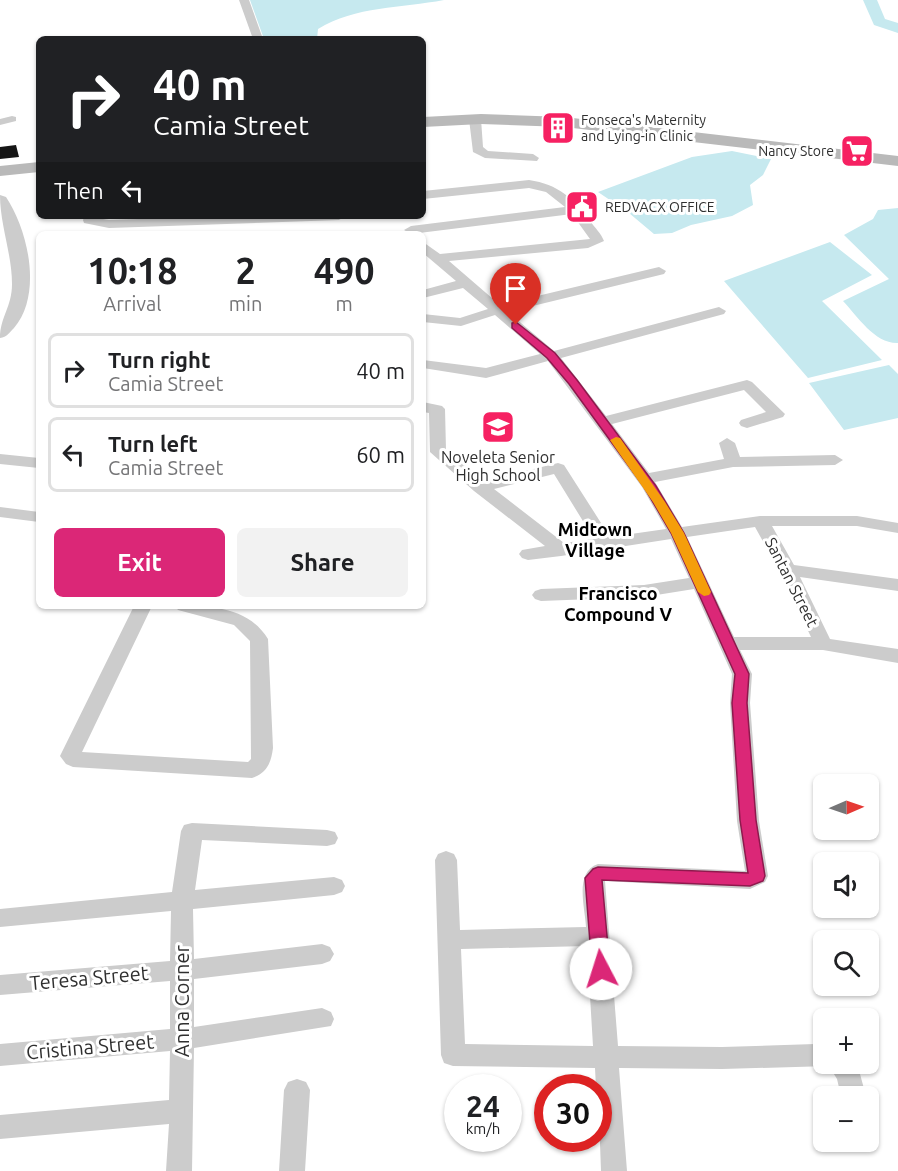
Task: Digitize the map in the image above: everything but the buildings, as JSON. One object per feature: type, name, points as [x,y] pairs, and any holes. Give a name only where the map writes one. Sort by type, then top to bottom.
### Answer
[{"type":"main road","points":[[426,122],[475,119],[564,122],[898,161]]},
{"type":"main road","points":[[0,171],[36,167]]},
{"type":"street","points":[[244,0],[257,36]]},
{"type":"street","points":[[475,119],[477,149],[485,154],[533,158]]},
{"type":"street","points":[[426,195],[539,184],[556,192],[575,210],[596,237],[594,243],[439,258]]},
{"type":"street","points":[[0,200],[8,210],[12,221],[20,289],[18,308],[0,333]]},
{"type":"street","points":[[419,231],[575,210]]},
{"type":"street","points":[[90,219],[92,222],[109,224],[228,219]]},
{"type":"street","points":[[426,248],[551,356],[645,479],[677,533],[742,674],[740,703],[748,820],[757,876],[750,880],[605,872],[598,873],[594,878],[614,1171]]},
{"type":"street","points":[[426,318],[461,322],[498,310],[658,271]]},
{"type":"street","points":[[426,293],[466,283]]},
{"type":"street","points":[[426,364],[486,372],[719,311]]},
{"type":"street","points":[[602,422],[747,385],[777,414],[747,423]]},
{"type":"street","points":[[426,407],[437,409],[430,451],[561,550]]},
{"type":"street","points":[[727,442],[733,462]]},
{"type":"street","points":[[0,459],[36,464]]},
{"type":"street","points":[[645,479],[733,462],[835,460]]},
{"type":"street","points":[[480,487],[558,468],[606,544]]},
{"type":"street","points":[[0,512],[36,517]]},
{"type":"street","points":[[528,554],[760,521],[857,521],[898,528]]},
{"type":"street","name":"Santan Street","points":[[760,521],[788,570],[823,644]]},
{"type":"street","points":[[788,570],[898,585]]},
{"type":"street","points":[[541,595],[644,591],[700,582]]},
{"type":"street","points":[[142,609],[70,756],[74,759],[252,770],[261,762],[263,748],[259,639],[240,620],[196,609]]},
{"type":"street","points":[[729,643],[823,644],[898,656]]},
{"type":"street","name":"Anna Corner","points":[[179,1171],[183,1039],[182,901],[192,831],[327,838]]},
{"type":"street","points":[[446,860],[453,1055],[722,1058],[813,1055]]},
{"type":"street","points":[[0,918],[334,886]]},
{"type":"street","points":[[449,940],[598,936]]},
{"type":"street","name":"Teresa Street","points":[[0,985],[183,970],[322,954]]},
{"type":"street","name":"Cristina Street","points":[[0,1055],[183,1039],[322,1018]]},
{"type":"street","points":[[292,1171],[297,1090]]},
{"type":"street","points":[[0,1127],[182,1111]]},
{"type":"water","points":[[250,0],[444,0],[347,16],[318,29],[317,36],[263,36]]},
{"type":"water","points":[[732,151],[771,159],[763,175],[750,185],[753,205],[732,216],[691,225],[672,233],[654,234],[629,213],[598,192],[692,157]]},
{"type":"water","points":[[898,208],[898,343],[882,339],[874,334],[843,301],[889,279],[844,235],[873,219],[878,210]]},
{"type":"water","points":[[830,242],[872,275],[822,301],[882,360],[808,378],[724,281]]},
{"type":"water","points":[[889,365],[898,374],[898,418],[844,430],[809,383]]},
{"type":"waterway","points":[[870,0],[879,22],[898,28]]},
{"type":"slow traffic","points":[[616,440],[650,486],[677,533],[704,592]]},
{"type":"place","name":"Fonseca's Maternity and Lying-in Clinic","points":[[558,128]]},
{"type":"place","name":"Nancy Store","points":[[857,151]]},
{"type":"place","name":"REDVACX OFFICE","points":[[582,207]]},
{"type":"place","name":"Noveleta Senior High School","points":[[498,427]]},
{"type":"district","name":"Midtown Village","points":[[595,540]]},
{"type":"district","name":"Francisco Compound V","points":[[618,604]]},
{"type":"route","points":[[516,325],[551,356],[573,382],[650,486],[677,533],[742,674],[740,703],[748,820],[757,876],[750,880],[598,873],[594,878],[601,969]]}]
